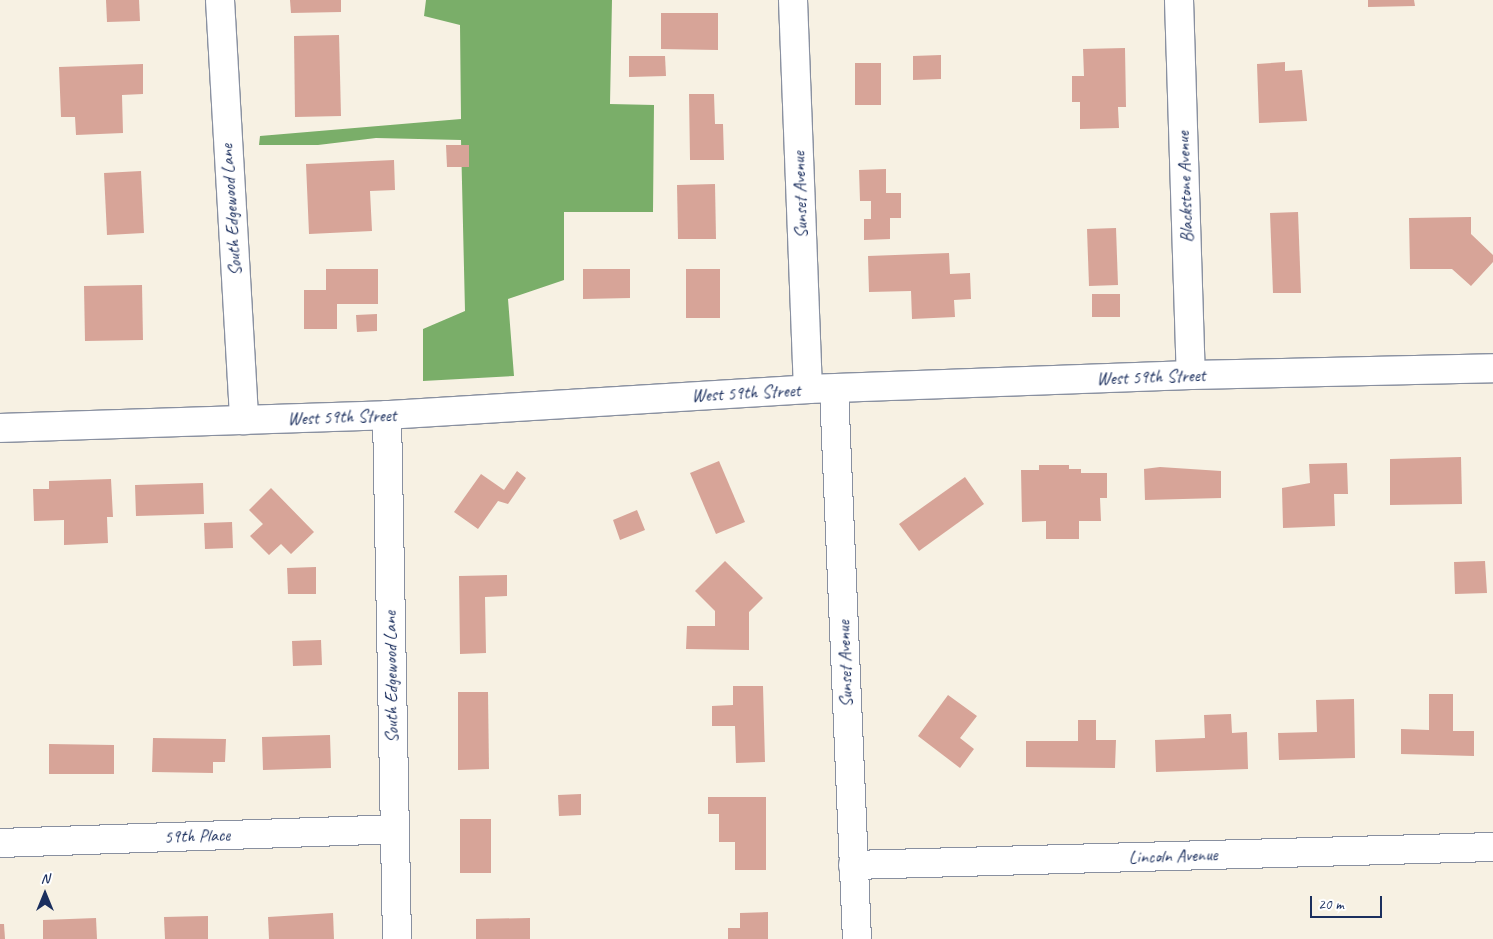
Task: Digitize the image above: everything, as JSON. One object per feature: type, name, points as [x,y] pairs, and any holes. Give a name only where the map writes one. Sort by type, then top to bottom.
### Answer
[{"type":"street","name":"South Edgewood Lane","points":[[220,0],[244,420]]},
{"type":"street","name":"Sunset Avenue","points":[[793,0],[857,939]]},
{"type":"street","name":"Blackstone Avenue","points":[[1179,0],[1191,375]]},
{"type":"street","name":"West 59th Street","points":[[0,428],[387,415],[821,389],[1191,375],[1493,368]]},
{"type":"street","name":"South Edgewood Lane","points":[[387,415],[397,939]]},
{"type":"street","name":"59th Place","points":[[0,843],[394,829]]},
{"type":"street","name":"Lincoln Avenue","points":[[853,865],[1493,847]]},
{"type":"green space","points":[[426,0],[612,0],[610,104],[654,105],[653,212],[564,212],[564,280],[508,299],[514,376],[423,381],[423,329],[465,311],[461,140],[376,138],[318,145],[259,145],[260,136],[461,119],[460,25],[424,16]]},
{"type":"building","points":[[106,0],[139,0],[140,21],[107,22]]},
{"type":"building","points":[[290,0],[341,0],[341,12],[291,13]]},
{"type":"building","points":[[1368,0],[1414,0],[1415,6],[1368,7]]},
{"type":"building","points":[[661,13],[718,13],[718,50],[661,49]]},
{"type":"building","points":[[339,35],[341,116],[295,117],[294,36]]},
{"type":"building","points":[[1125,48],[1126,107],[1118,107],[1119,128],[1080,129],[1080,102],[1072,102],[1072,76],[1084,76],[1083,49]]},
{"type":"building","points":[[941,55],[941,79],[913,80],[913,56]]},
{"type":"building","points":[[629,56],[665,56],[666,76],[629,77]]},
{"type":"building","points":[[1285,62],[1285,71],[1302,70],[1307,121],[1259,123],[1257,64]]},
{"type":"building","points":[[855,63],[881,63],[881,105],[855,105]]},
{"type":"building","points":[[143,64],[143,94],[122,95],[123,133],[76,135],[75,117],[61,117],[59,67]]},
{"type":"building","points":[[689,94],[714,94],[715,124],[723,124],[724,160],[690,160]]},
{"type":"building","points":[[446,145],[469,145],[469,167],[447,167]]},
{"type":"building","points":[[394,160],[395,190],[370,191],[372,231],[309,234],[306,164]]},
{"type":"building","points":[[886,169],[886,193],[901,193],[901,218],[890,218],[890,239],[864,240],[864,219],[871,219],[871,201],[860,201],[859,170]]},
{"type":"building","points":[[141,171],[144,233],[107,235],[104,173]]},
{"type":"building","points":[[715,184],[716,239],[678,239],[677,185]]},
{"type":"building","points":[[1298,212],[1301,293],[1273,293],[1270,213]]},
{"type":"building","points":[[1471,217],[1471,234],[1493,255],[1493,262],[1471,286],[1452,269],[1410,269],[1409,218]]},
{"type":"building","points":[[1116,228],[1118,285],[1089,286],[1087,229]]},
{"type":"building","points":[[949,253],[950,274],[970,273],[971,299],[954,300],[955,317],[912,319],[911,291],[869,292],[868,256]]},
{"type":"building","points":[[326,269],[378,269],[378,304],[337,304],[337,329],[304,329],[304,290],[326,290]]},
{"type":"building","points":[[583,269],[630,269],[630,298],[583,299]]},
{"type":"building","points":[[686,269],[720,269],[720,318],[686,318]]},
{"type":"building","points":[[142,285],[143,340],[85,341],[84,286]]},
{"type":"building","points":[[1092,294],[1120,294],[1120,317],[1092,317]]},
{"type":"building","points":[[377,314],[377,331],[357,332],[356,315]]},
{"type":"building","points":[[1461,457],[1462,504],[1390,505],[1390,459]]},
{"type":"building","points":[[719,461],[745,522],[716,534],[690,473]]},
{"type":"building","points":[[1347,463],[1348,494],[1334,494],[1335,526],[1283,528],[1282,488],[1310,483],[1309,464]]},
{"type":"building","points":[[1039,465],[1069,465],[1069,469],[1081,469],[1081,473],[1107,473],[1107,498],[1100,498],[1101,521],[1079,521],[1079,539],[1046,539],[1046,521],[1022,522],[1021,470],[1039,470]]},
{"type":"building","points":[[1160,467],[1221,471],[1221,498],[1145,500],[1144,469]]},
{"type":"building","points":[[517,471],[526,478],[508,504],[498,501],[478,529],[454,512],[481,474],[504,490]]},
{"type":"building","points":[[965,477],[984,504],[919,551],[899,524]]},
{"type":"building","points":[[111,479],[113,517],[107,517],[108,543],[64,545],[64,520],[34,521],[33,489],[49,489],[49,481]]},
{"type":"building","points":[[203,483],[204,514],[136,516],[135,485]]},
{"type":"building","points":[[271,488],[314,532],[291,554],[281,544],[269,555],[250,536],[263,524],[249,510]]},
{"type":"building","points":[[637,510],[645,530],[620,540],[613,520]]},
{"type":"building","points":[[232,522],[233,548],[205,549],[204,523]]},
{"type":"building","points":[[725,561],[763,598],[749,612],[749,650],[686,649],[687,626],[715,626],[715,611],[695,591]]},
{"type":"building","points":[[1485,561],[1487,593],[1455,594],[1454,562]]},
{"type":"building","points":[[316,567],[316,594],[288,594],[287,568]]},
{"type":"building","points":[[507,575],[507,596],[485,597],[486,653],[460,654],[459,576]]},
{"type":"building","points":[[321,640],[322,665],[293,666],[292,641]]},
{"type":"building","points":[[733,686],[763,686],[765,762],[736,763],[735,726],[712,726],[712,706],[733,705]]},
{"type":"building","points":[[458,692],[488,692],[489,769],[458,770]]},
{"type":"building","points":[[1429,694],[1453,694],[1453,731],[1474,731],[1474,756],[1401,754],[1401,729],[1429,730]]},
{"type":"building","points":[[948,695],[977,716],[960,738],[974,749],[960,768],[918,736]]},
{"type":"building","points":[[1354,699],[1355,758],[1279,760],[1278,733],[1317,732],[1316,700]]},
{"type":"building","points":[[1231,714],[1232,733],[1247,732],[1248,769],[1156,772],[1155,740],[1205,738],[1204,715]]},
{"type":"building","points":[[1078,720],[1096,720],[1096,740],[1116,740],[1115,768],[1026,767],[1026,741],[1078,741]]},
{"type":"building","points":[[330,735],[331,768],[263,770],[262,737]]},
{"type":"building","points":[[153,738],[226,739],[225,762],[213,762],[213,773],[152,772]]},
{"type":"building","points":[[49,744],[114,745],[114,774],[49,774]]},
{"type":"building","points":[[581,794],[581,815],[559,816],[558,795]]},
{"type":"building","points":[[708,797],[766,797],[766,870],[735,870],[735,842],[719,842],[719,814],[708,814]]},
{"type":"building","points":[[460,819],[491,819],[491,873],[460,873]]},
{"type":"building","points":[[768,912],[768,939],[728,939],[728,928],[740,928],[740,913]]},
{"type":"building","points":[[333,913],[334,939],[269,939],[268,917]]},
{"type":"building","points":[[208,916],[208,939],[165,939],[164,917]]},
{"type":"building","points":[[96,918],[97,939],[43,939],[43,920]]},
{"type":"building","points":[[530,918],[530,939],[476,939],[476,919]]},
{"type":"building","points":[[0,924],[4,924],[5,939],[0,939]]}]
